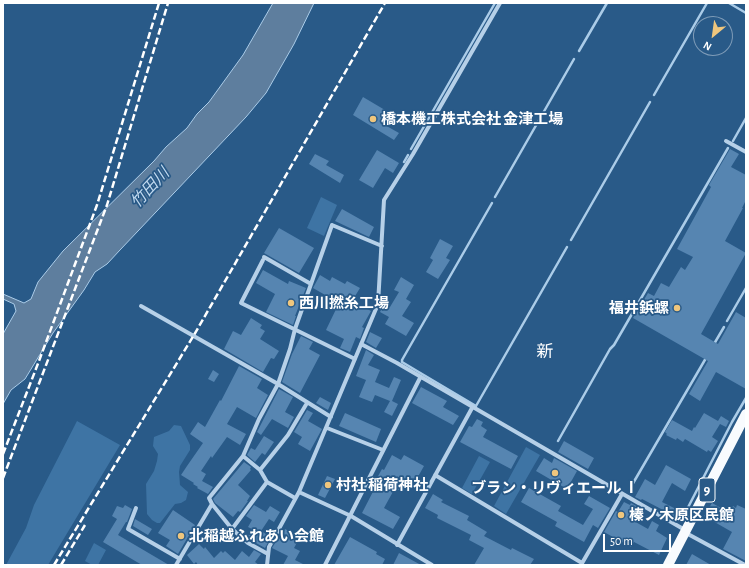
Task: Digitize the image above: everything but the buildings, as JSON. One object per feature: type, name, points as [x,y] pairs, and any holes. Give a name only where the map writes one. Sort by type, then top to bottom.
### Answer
[{"type":"main road","name":"9","points":[[668,565],[746,414]]},
{"type":"street","points":[[267,565],[270,548],[299,492],[378,304],[384,200],[414,154],[500,3]]},
{"type":"street","points":[[726,141],[746,152]]},
{"type":"street","points":[[268,554],[248,543],[232,529],[209,498],[243,456],[259,419],[278,384],[295,329],[332,225],[382,246]]},
{"type":"street","points":[[311,284],[264,259],[241,303],[355,359]]},
{"type":"street","points":[[141,306],[278,384],[331,417]]},
{"type":"street","points":[[361,344],[397,363],[420,378],[745,565]]},
{"type":"street","points":[[325,565],[420,378]]},
{"type":"street","points":[[260,470],[288,435],[307,403]]},
{"type":"street","points":[[397,545],[472,408]]},
{"type":"street","points":[[327,428],[383,450]]},
{"type":"street","points":[[243,456],[260,470],[267,482],[295,498]]},
{"type":"street","points":[[435,476],[581,564],[622,494]]},
{"type":"street","points":[[232,529],[267,482]]},
{"type":"street","points":[[299,492],[351,516],[432,565]]},
{"type":"street","points":[[176,565],[212,504]]},
{"type":"street","points":[[136,508],[128,528],[180,559]]},
{"type":"shaded area","points":[[321,197],[337,205],[324,236],[307,228]]},
{"type":"shaded area","points":[[77,421],[120,445],[48,565],[6,565],[26,528],[34,505]]},
{"type":"shaded area","points":[[174,425],[181,426],[190,445],[190,450],[180,466],[179,472],[180,485],[188,492],[186,500],[175,504],[160,523],[157,523],[147,514],[146,484],[154,471],[158,454],[153,446],[154,437],[169,431]]},
{"type":"shaded area","points":[[526,447],[540,455],[506,514],[494,506]]},
{"type":"shaded area","points":[[479,456],[490,462],[472,494],[462,488]]},
{"type":"shaded area","points":[[94,543],[106,550],[98,565],[92,565],[85,561]]},
{"type":"water","name":"竹田川","points":[[273,3],[314,3],[294,44],[266,93],[246,117],[107,264],[95,272],[53,333],[25,379],[11,390],[3,404],[3,334],[16,311],[14,304],[3,299],[3,294],[24,303],[31,299],[38,282],[63,251],[154,161],[166,147],[187,128],[197,114],[209,102],[243,55]]},
{"type":"waterway","points":[[411,149],[495,3]]},
{"type":"waterway","points":[[579,51],[607,3]]},
{"type":"waterway","points":[[654,95],[707,3]]},
{"type":"waterway","points":[[729,3],[746,13]]},
{"type":"waterway","points":[[495,197],[574,59]]},
{"type":"waterway","points":[[571,240],[650,102]]},
{"type":"waterway","points":[[733,141],[746,118]]},
{"type":"waterway","points":[[558,441],[728,148]]},
{"type":"waterway","points":[[404,162],[408,155]]},
{"type":"waterway","points":[[492,203],[402,360],[402,362],[476,406],[567,247]]},
{"type":"waterway","points":[[727,321],[746,288]]},
{"type":"waterway","points":[[714,344],[724,327]]},
{"type":"waterway","points":[[632,485],[706,358]]},
{"type":"waterway","points":[[681,521],[746,398]]},
{"type":"railway","points":[[3,454],[97,205],[159,3]]},
{"type":"railway","points":[[3,478],[107,205],[168,3]]},
{"type":"railway","points":[[54,565],[194,335],[385,3]]},
{"type":"railway","points":[[61,565],[85,525]]},
{"type":"place","name":"橋本機工株式会社 金津工場","points":[[373,119]]},
{"type":"place","name":"西川撚糸工場","points":[[291,303]]},
{"type":"place","name":"福井鋲螺","points":[[677,308]]},
{"type":"place","name":"ブラン・リヴィエール Ⅰ","points":[[555,473]]},
{"type":"place","name":"村社 稲荷神社","points":[[328,485]]},
{"type":"place","name":"榛ノ木原区民館","points":[[621,515]]},
{"type":"place","name":"北稲越ふれあい会館","points":[[181,536]]},
{"type":"district","name":"新","points":[[545,352]]}]
